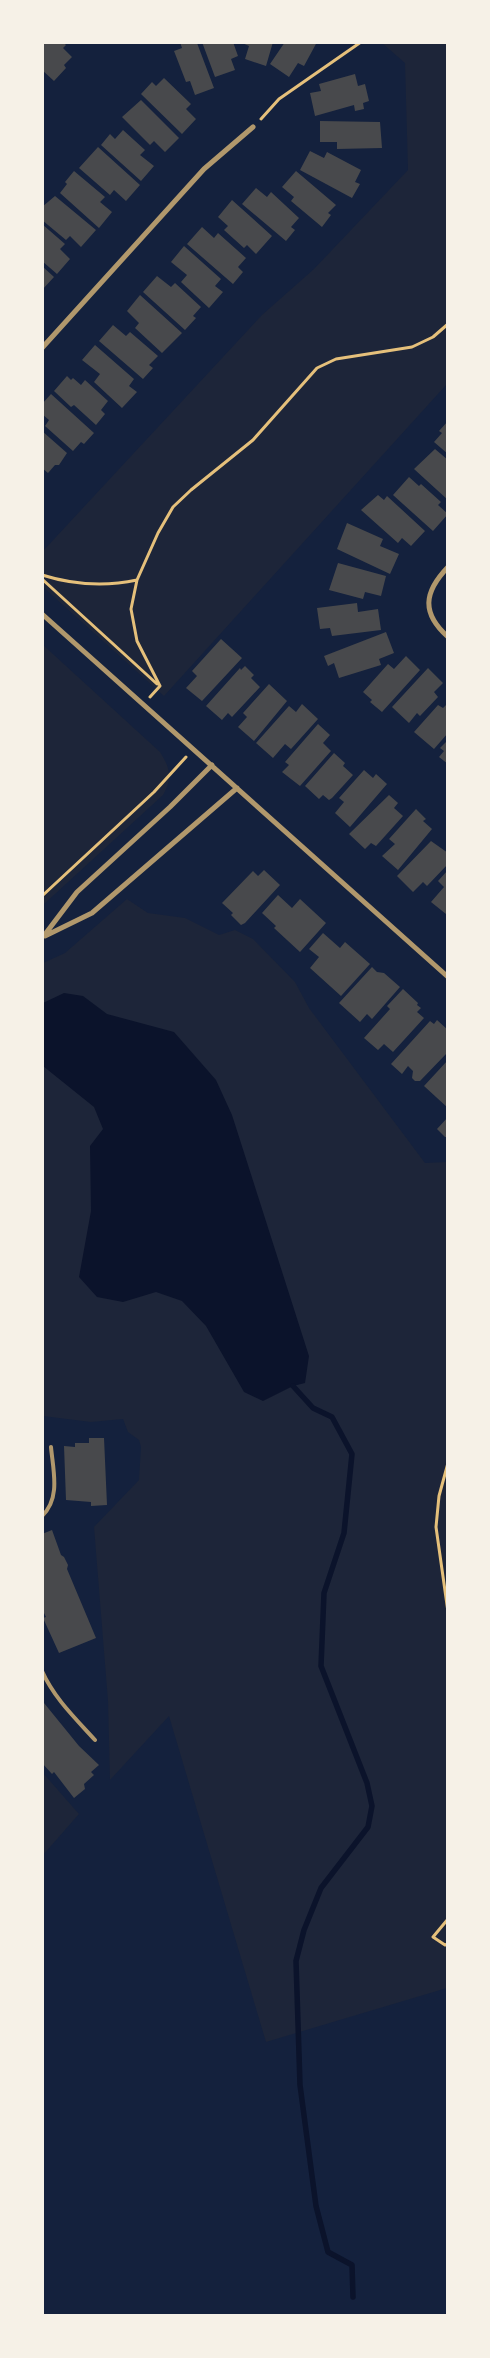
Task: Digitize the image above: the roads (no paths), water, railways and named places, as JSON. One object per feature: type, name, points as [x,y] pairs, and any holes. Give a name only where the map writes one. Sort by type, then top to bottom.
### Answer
[{"type":"street","points":[[42,348],[204,170],[253,127]]},
{"type":"street","points":[[448,567],[431,590],[428,609],[434,622],[448,637]]},
{"type":"street","points":[[42,614],[448,977]]},
{"type":"street","points":[[44,936],[77,892],[170,807],[212,765]]},
{"type":"street","points":[[44,936],[92,913],[238,788]]},
{"type":"lane","points":[[42,1516],[49,1510],[54,1494],[51,1447]]},
{"type":"lane","points":[[42,1671],[49,1686],[62,1704],[95,1740]]},
{"type":"waterway","points":[[293,1386],[313,1408],[332,1417],[352,1454],[344,1533],[324,1593],[321,1666],[367,1783],[372,1806],[368,1827],[321,1888],[304,1930],[296,1961],[300,2085],[316,2206],[328,2252],[352,2265],[353,2297]]}]
